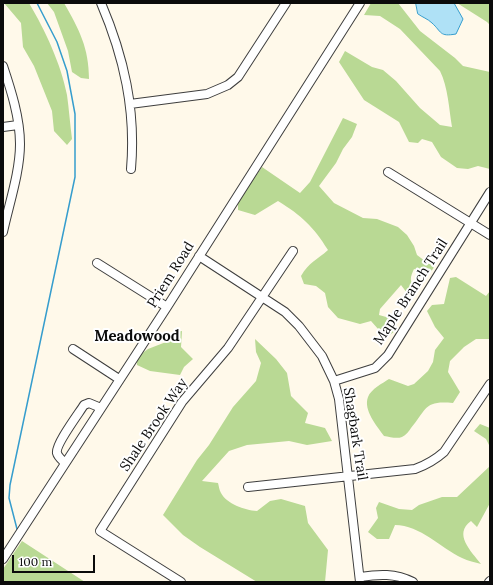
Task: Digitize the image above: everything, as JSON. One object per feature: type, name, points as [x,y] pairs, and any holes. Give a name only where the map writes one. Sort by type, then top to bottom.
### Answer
[{"type":"street","points":[[101,3],[112,28],[120,56],[130,104],[132,128],[131,169]]},
{"type":"street","points":[[130,104],[207,94],[228,85],[238,77],[286,3]]},
{"type":"street","name":"Priem Road","points":[[3,559],[199,256],[360,3]]},
{"type":"street","points":[[3,66],[18,125],[20,144],[17,172],[3,232]]},
{"type":"street","points":[[3,127],[18,125]]},
{"type":"street","points":[[388,172],[490,235]]},
{"type":"street","name":"Maple Branch Trail","points":[[334,382],[375,368],[388,355],[490,192]]},
{"type":"street","name":"Shale Brook Way","points":[[176,581],[100,531],[182,402],[228,348],[293,251]]},
{"type":"street","name":"Shagbark Trail","points":[[199,256],[285,312],[299,326],[322,356],[334,382],[339,399],[360,579]]},
{"type":"street","points":[[97,263],[166,307]]},
{"type":"street","points":[[73,349],[119,379]]},
{"type":"street","points":[[248,487],[415,469],[435,460],[444,452],[490,384]]},
{"type":"street","points":[[65,463],[56,450],[84,405],[89,403],[101,408]]},
{"type":"street","points":[[360,579],[385,574],[397,576],[413,582]]},
{"type":"green space","points":[[4,3],[29,3],[52,48],[61,71],[67,95],[72,139],[67,145],[54,131],[52,111],[34,66],[23,47],[21,23]]},
{"type":"green space","points":[[47,3],[64,3],[79,30],[85,48],[89,68],[89,79],[81,78],[72,72],[68,51],[54,12]]},
{"type":"green space","points":[[371,3],[398,3],[420,31],[463,66],[490,72],[490,169],[478,166],[468,169],[457,168],[441,157],[432,142],[422,139],[418,143],[409,142],[399,122],[364,100],[339,62],[345,51],[372,67],[383,70],[396,81],[420,108],[440,125],[452,127],[447,91],[440,71],[400,29],[380,16],[364,15]]},
{"type":"green space","points":[[457,3],[490,3],[490,25],[487,22]]},
{"type":"green space","points":[[343,118],[357,124],[352,137],[343,149],[336,163],[319,186],[334,203],[363,218],[377,219],[398,227],[407,235],[414,246],[417,255],[429,264],[435,264],[433,269],[428,274],[414,269],[411,279],[416,288],[415,295],[410,297],[401,285],[380,309],[379,315],[397,320],[395,331],[386,338],[371,321],[360,324],[338,318],[328,307],[325,293],[316,286],[304,284],[301,276],[304,271],[310,264],[328,250],[312,228],[300,217],[278,201],[255,215],[238,210],[238,201],[262,167],[300,193],[310,182]]},
{"type":"green space","points":[[456,277],[486,296],[490,291],[490,339],[476,339],[464,347],[450,361],[448,372],[460,392],[453,403],[436,403],[427,407],[408,432],[400,438],[384,436],[369,412],[367,407],[368,397],[374,389],[389,379],[408,386],[414,384],[428,371],[433,362],[435,350],[444,338],[435,327],[427,311],[432,305],[444,304],[450,278]]},
{"type":"green space","points":[[182,331],[181,347],[193,359],[184,367],[180,375],[150,371],[137,365],[137,357],[148,349],[166,342],[176,332]]},
{"type":"green space","points":[[255,339],[276,359],[287,373],[291,396],[308,413],[305,423],[325,428],[332,441],[307,445],[289,441],[247,445],[229,451],[202,481],[218,483],[220,492],[227,500],[236,506],[247,509],[257,511],[270,501],[281,499],[305,506],[308,523],[328,550],[325,582],[257,582],[183,535],[163,515],[197,460],[209,445],[233,407],[256,381],[261,363],[256,352]]},
{"type":"green space","points":[[480,424],[490,428],[490,447],[486,439],[474,431]]},
{"type":"green space","points":[[490,466],[490,503],[477,527],[471,521],[466,526],[464,531],[464,537],[469,548],[481,564],[462,558],[422,533],[404,526],[395,525],[389,539],[377,539],[368,532],[378,518],[376,508],[379,502],[399,509],[412,510],[419,505],[442,497],[457,497]]},
{"type":"green space","points":[[22,541],[85,582],[3,582],[3,569]]},
{"type":"water","points":[[416,3],[454,3],[463,19],[456,34],[446,35],[441,33],[430,22],[418,14]]},
{"type":"waterway","points":[[17,529],[9,498],[10,485],[75,177],[75,114],[67,71],[57,42],[37,3]]},
{"type":"district","name":"Meadowood","points":[[137,337]]}]
